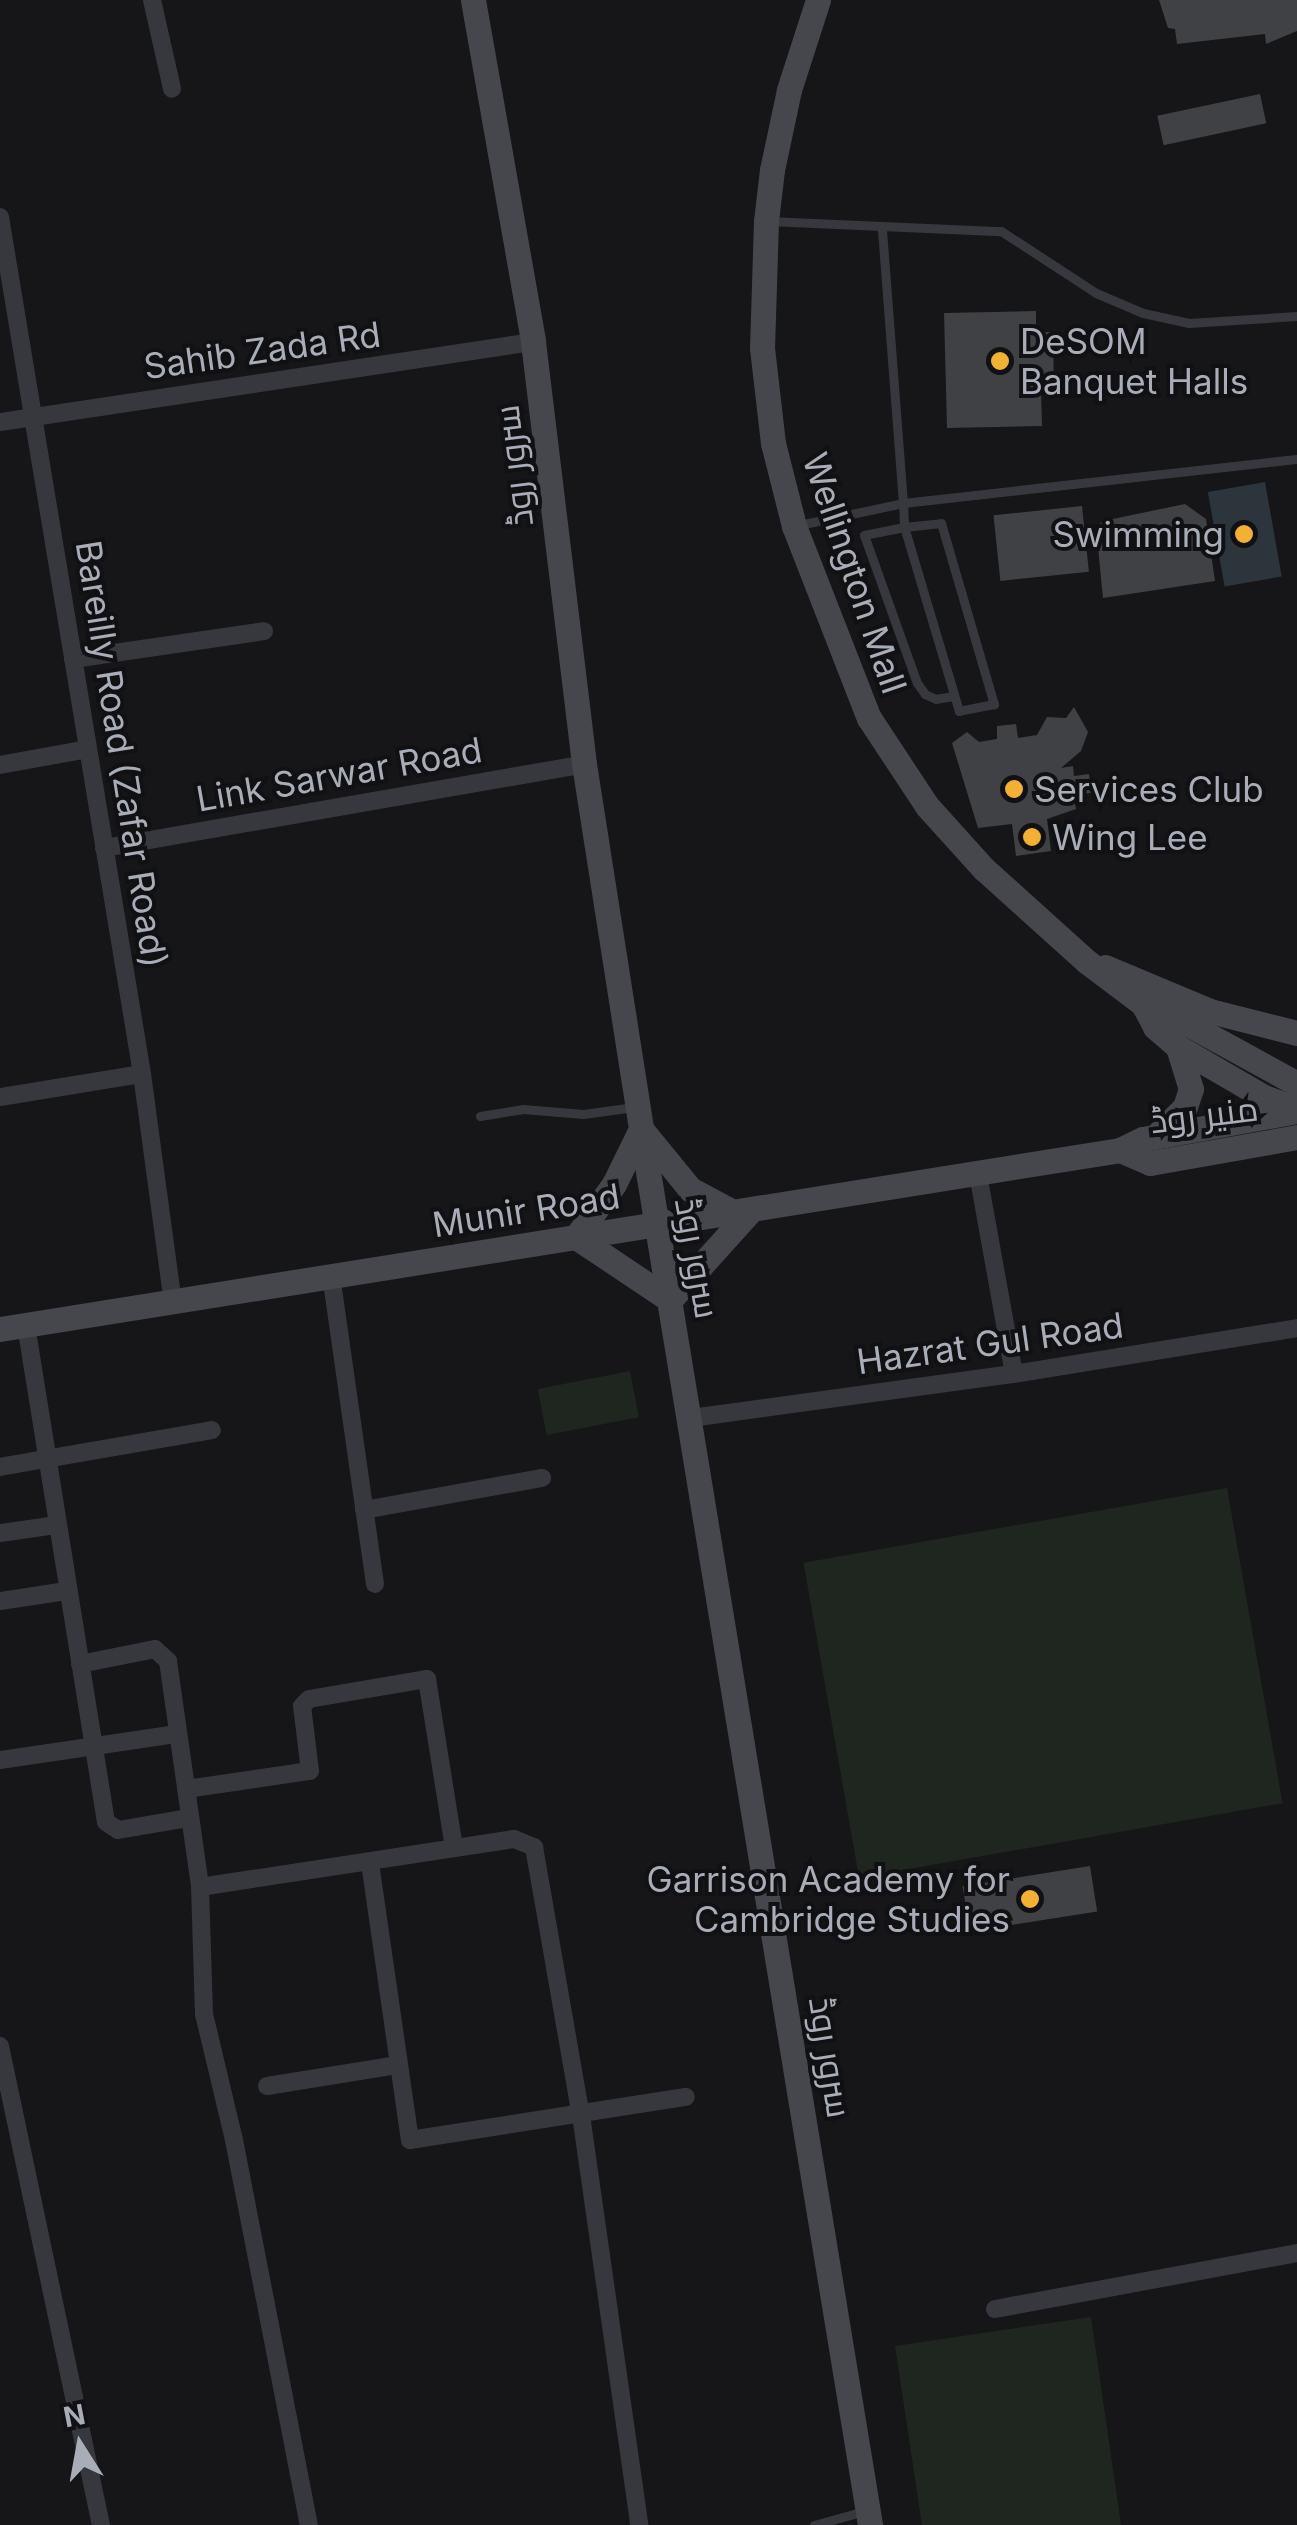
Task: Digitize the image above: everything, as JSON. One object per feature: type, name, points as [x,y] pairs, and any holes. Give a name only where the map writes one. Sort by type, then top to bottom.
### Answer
[{"type":"street","points":[[152,0],[172,89]]},
{"type":"street","name":"سرور روڈ","points":[[473,0],[533,342],[584,764],[656,1225],[691,1418],[869,2518]]},
{"type":"street","name":"Wellington Mall","points":[[818,0],[789,90],[766,221],[762,348],[773,443],[794,526],[869,718],[927,806],[984,869],[1086,961],[1143,1004],[1159,1008],[1297,1084]]},
{"type":"street","name":"Bareilly Road (Zafar Road)","points":[[0,217],[142,1074],[173,1303]]},
{"type":"street","name":"Sahib Zada Rd","points":[[0,422],[533,342]]},
{"type":"street","points":[[73,660],[264,630]]},
{"type":"street","points":[[0,765],[88,748]]},
{"type":"street","name":"Link Sarwar Road","points":[[104,848],[584,764]]},
{"type":"street","points":[[1086,961],[1138,978],[1210,1012],[1297,1033]]},
{"type":"street","name":"Wellington Mall","points":[[1143,1004],[1155,1027],[1178,1047],[1264,1097],[1297,1110]]},
{"type":"street","points":[[1156,1137],[1185,1107],[1191,1089],[1178,1047]]},
{"type":"street","points":[[0,1096],[142,1074]]},
{"type":"street","name":"Munir Road","points":[[13,1327],[978,1174],[1120,1150],[1156,1137],[1297,1110]]},
{"type":"street","points":[[640,1118],[690,1189],[744,1211],[670,1300],[576,1237],[614,1184],[640,1118]]},
{"type":"street","name":"منیر روڈ","points":[[1120,1150],[1150,1162],[1297,1137]]},
{"type":"street","points":[[978,1174],[1014,1374]]},
{"type":"street","points":[[331,1275],[375,1584]]},
{"type":"street","points":[[13,1327],[49,1460],[66,1591],[110,1828],[189,1818]]},
{"type":"street","name":"Hazrat Gul Road","points":[[691,1418],[1014,1374],[1297,1328]]},
{"type":"street","points":[[0,1467],[212,1430]]},
{"type":"street","points":[[364,1510],[542,1478]]},
{"type":"street","points":[[0,1533],[56,1525]]},
{"type":"street","points":[[0,1601],[66,1591]]},
{"type":"street","points":[[80,1664],[155,1649],[168,1661],[200,1887],[204,2014],[234,2140],[309,2525]]},
{"type":"street","points":[[186,1789],[310,1771],[302,1706],[309,1699],[427,1679],[454,1847]]},
{"type":"street","points":[[0,1760],[177,1734]]},
{"type":"street","points":[[200,1887],[514,1839],[534,1847],[581,2115],[638,2525]]},
{"type":"street","points":[[370,1862],[410,2140],[686,2098]]},
{"type":"street","points":[[0,2046],[102,2525]]},
{"type":"street","points":[[267,2086],[398,2065]]},
{"type":"street","points":[[995,2309],[1297,2253]]},
{"type":"lane","points":[[766,221],[882,228],[962,226],[1001,231],[1096,294],[1143,313],[1189,323],[1297,316]]},
{"type":"lane","points":[[882,228],[904,528],[959,711],[994,704],[942,522],[904,528],[864,535],[917,683],[925,694],[936,699],[954,696]]},
{"type":"lane","points":[[794,526],[903,503],[1297,459]]},
{"type":"lane","points":[[480,1116],[522,1109],[640,1118]]},
{"type":"lane","points":[[814,2525],[869,2518]]},
{"type":"shaded area","name":"Swimming","points":[[1265,482],[1282,577],[1225,587],[1208,492]]},
{"type":"shaded area","points":[[630,1371],[639,1417],[547,1435],[538,1389]]},
{"type":"shaded area","points":[[1227,1488],[1283,1803],[859,1878],[804,1563]]},
{"type":"shaded area","points":[[1091,2317],[1121,2525],[922,2525],[895,2346]]},
{"type":"building","points":[[1159,0],[1297,0],[1297,31],[1266,44],[1265,34],[1177,44],[1175,29],[1168,28]]},
{"type":"building","points":[[1260,94],[1266,123],[1164,145],[1157,116]]},
{"type":"building","name":"DeSOM Banquet Halls","points":[[1036,311],[1036,332],[1053,332],[1054,389],[1041,389],[1042,426],[947,428],[944,313]]},
{"type":"building","points":[[1185,504],[1206,519],[1215,581],[1103,598],[1096,527],[1103,521]]},
{"type":"building","points":[[1082,506],[1089,572],[1000,581],[993,515]]},
{"type":"building","name":"Services Club","points":[[1074,707],[1088,732],[1081,751],[1061,768],[1073,766],[1074,776],[1089,774],[1091,793],[1074,795],[1076,809],[1047,819],[1051,851],[1016,856],[1012,824],[978,828],[952,743],[967,732],[979,742],[997,739],[997,726],[1016,724],[1018,738],[1037,735],[1047,717],[1066,718]]},
{"type":"building","name":"Garrison Academy for Cambridge Studies","points":[[1090,1866],[1097,1911],[970,1932],[963,1886]]},
{"type":"place","name":"DeSOM Banquet Halls","points":[[1000,361]]},
{"type":"place","name":"Swimming","points":[[1244,534]]},
{"type":"place","name":"Services Club","points":[[1014,789]]},
{"type":"place","name":"Wing Lee","points":[[1032,837]]},
{"type":"place","name":"Garrison Academy for Cambridge Studies","points":[[1030,1899]]}]
